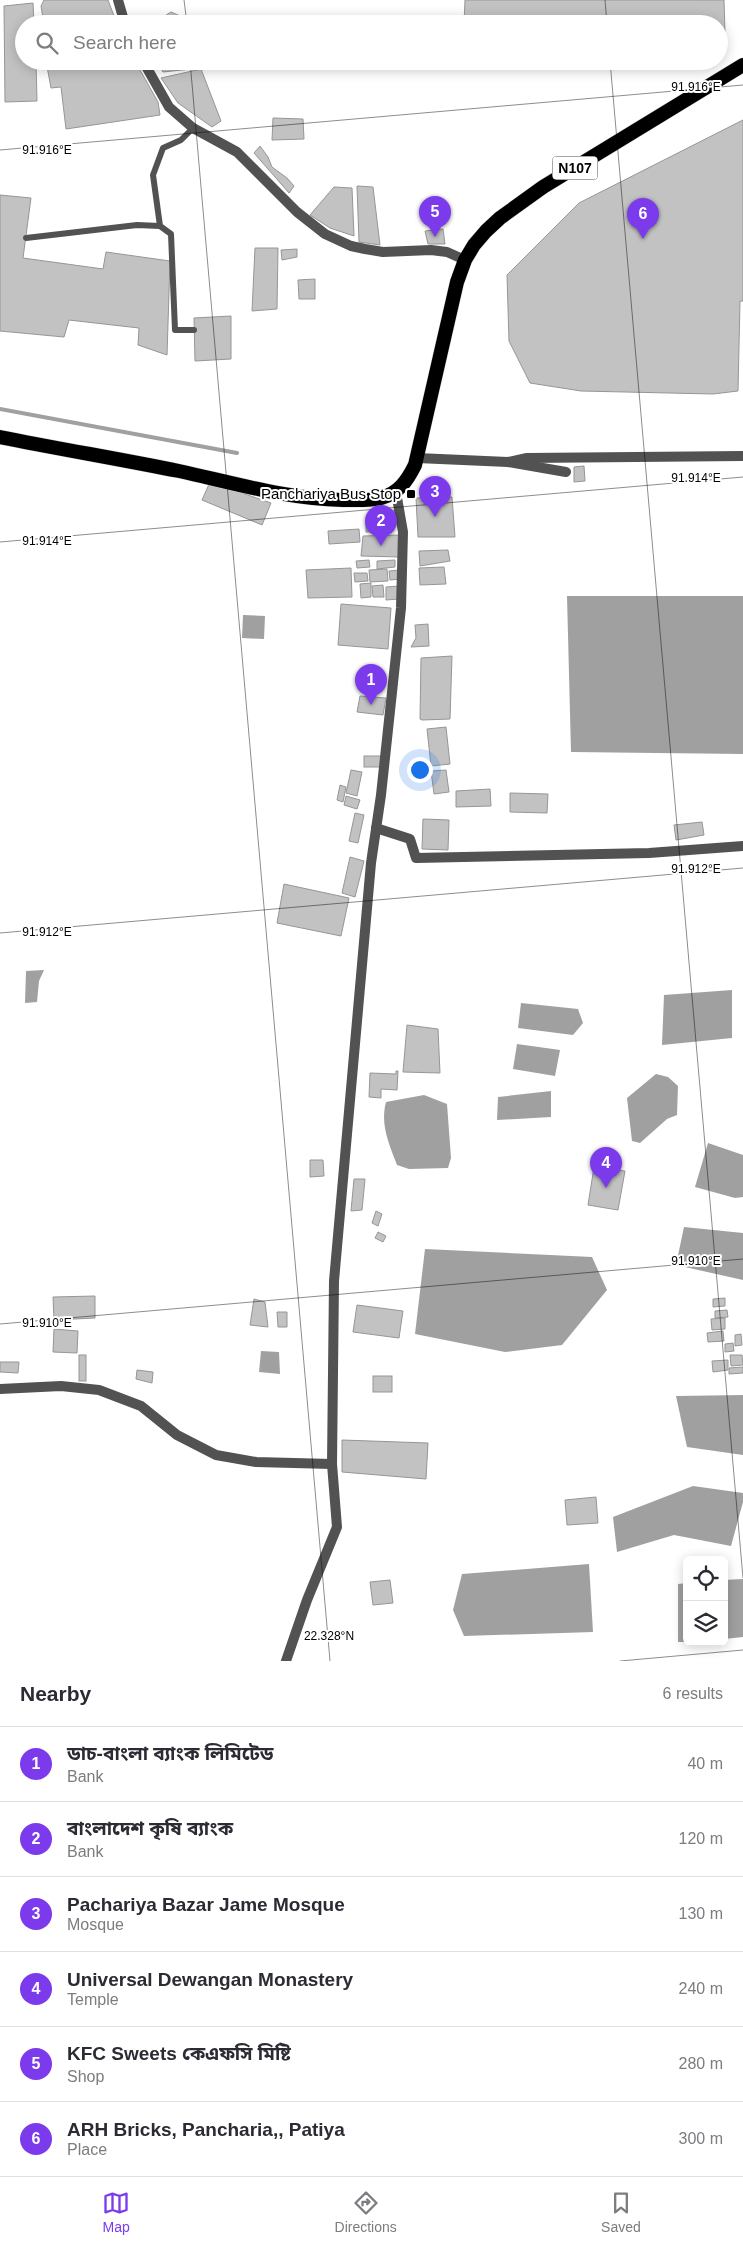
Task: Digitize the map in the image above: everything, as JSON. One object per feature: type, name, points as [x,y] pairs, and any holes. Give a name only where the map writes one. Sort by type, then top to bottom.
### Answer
[{"type":"highway","name":"N107","points":[[396,492],[408,481],[417,458],[449,310],[465,260],[486,231],[520,204],[743,65]]},
{"type":"highway","points":[[0,438],[117,459],[288,495],[323,500],[363,500],[381,498],[396,492]]},
{"type":"street","points":[[118,0],[123,15]]},
{"type":"street","points":[[147,70],[169,107],[193,128],[237,152],[297,212],[325,234],[351,246],[365,249],[383,252],[431,250],[448,252],[465,260]]},
{"type":"street","points":[[508,462],[527,458],[743,456]]},
{"type":"street","points":[[417,458],[508,462],[566,472]]},
{"type":"street","points":[[286,1661],[307,1600],[337,1527],[332,1464],[334,1281],[376,828],[382,795],[401,608],[403,532],[396,492]]},
{"type":"street","points":[[376,828],[410,840],[416,858],[649,853],[743,846]]},
{"type":"street","points":[[0,1389],[61,1386],[99,1390],[141,1406],[177,1435],[216,1455],[256,1462],[332,1464]]},
{"type":"lane","points":[[160,226],[153,175],[163,148],[181,140],[193,128]]},
{"type":"lane","points":[[26,238],[137,225],[160,226],[171,234],[175,330],[194,330]]},
{"type":"shaded area","points":[[567,596],[743,596],[743,754],[571,752]]},
{"type":"shaded area","points":[[243,615],[265,616],[264,639],[242,638]]},
{"type":"shaded area","points":[[44,970],[39,981],[37,1002],[25,1003],[26,971]]},
{"type":"shaded area","points":[[732,990],[732,1038],[662,1045],[664,995]]},
{"type":"shaded area","points":[[521,1003],[578,1009],[583,1023],[573,1035],[518,1028]]},
{"type":"shaded area","points":[[517,1044],[560,1050],[555,1076],[513,1069]]},
{"type":"shaded area","points":[[656,1074],[668,1077],[678,1086],[677,1115],[667,1119],[640,1143],[632,1141],[627,1098]]},
{"type":"shaded area","points":[[551,1091],[551,1117],[497,1120],[498,1097]]},
{"type":"shaded area","points":[[424,1095],[447,1104],[451,1158],[448,1168],[409,1169],[397,1165],[388,1142],[384,1118],[386,1102]]},
{"type":"shaded area","points":[[708,1143],[743,1155],[743,1197],[735,1198],[695,1187]]},
{"type":"shaded area","points":[[684,1227],[743,1233],[743,1280],[676,1265]]},
{"type":"shaded area","points":[[425,1249],[592,1257],[607,1290],[562,1345],[505,1352],[415,1334]]},
{"type":"shaded area","points":[[261,1351],[279,1352],[280,1374],[259,1372]]},
{"type":"shaded area","points":[[743,1395],[743,1455],[687,1447],[676,1396]]},
{"type":"shaded area","points":[[693,1486],[743,1493],[743,1502],[731,1546],[674,1535],[617,1552],[613,1517]]},
{"type":"shaded area","points":[[589,1564],[593,1632],[464,1636],[453,1610],[462,1574]]},
{"type":"shaded area","points":[[743,1579],[743,1637],[728,1639],[728,1580]]},
{"type":"shaded area","points":[[683,1583],[683,1642],[678,1642],[678,1584]]},
{"type":"building","points":[[44,0],[108,0],[114,15],[42,15],[41,6]]},
{"type":"building","points":[[465,0],[724,0],[724,15],[464,15]]},
{"type":"building","points":[[33,3],[34,15],[15,15],[15,70],[36,70],[37,101],[5,102],[4,6]]},
{"type":"building","points":[[171,12],[178,15],[166,15]]},
{"type":"building","points":[[48,70],[140,70],[158,102],[160,115],[66,129],[61,87],[51,88]]},
{"type":"building","points":[[162,70],[182,70],[163,72]]},
{"type":"building","points":[[201,70],[221,121],[212,127],[178,103],[161,78]]},
{"type":"building","points":[[273,118],[303,119],[304,139],[272,140]]},
{"type":"building","points":[[743,120],[743,301],[740,301],[738,391],[713,394],[581,391],[530,383],[509,341],[507,275],[579,203]]},
{"type":"building","points":[[260,146],[272,167],[294,186],[289,193],[254,153]]},
{"type":"building","points":[[357,186],[373,187],[380,245],[359,242]]},
{"type":"building","points":[[334,187],[352,188],[354,236],[330,228],[310,215]]},
{"type":"building","points":[[0,195],[31,198],[23,258],[103,269],[106,252],[170,261],[167,355],[138,345],[139,328],[69,320],[64,337],[0,331]]},
{"type":"building","points":[[443,229],[445,244],[428,244],[425,231]]},
{"type":"building","points":[[255,248],[278,248],[277,309],[252,311]]},
{"type":"building","points":[[297,249],[297,257],[282,260],[281,250]]},
{"type":"building","points":[[315,279],[315,299],[299,299],[298,280]]},
{"type":"building","points":[[231,316],[231,359],[195,361],[194,318]]},
{"type":"building","points":[[584,466],[585,481],[574,482],[574,467]]},
{"type":"building","points":[[210,482],[271,503],[262,525],[202,500]]},
{"type":"building","points":[[452,497],[455,537],[418,537],[416,498]]},
{"type":"building","points":[[396,510],[396,518],[387,518],[386,511]]},
{"type":"building","points":[[386,511],[387,518],[372,519],[371,512]]},
{"type":"building","points":[[389,522],[389,531],[366,532],[366,523]]},
{"type":"building","points":[[359,529],[360,542],[329,544],[328,531]]},
{"type":"building","points":[[401,535],[399,557],[361,556],[363,536]]},
{"type":"building","points":[[448,550],[450,561],[420,566],[419,551]]},
{"type":"building","points":[[369,560],[370,567],[357,568],[356,561]]},
{"type":"building","points":[[395,560],[395,567],[377,569],[377,561]]},
{"type":"building","points":[[444,567],[446,584],[420,585],[419,568]]},
{"type":"building","points":[[351,568],[352,597],[308,598],[306,570]]},
{"type":"building","points":[[387,569],[388,581],[370,582],[369,570]]},
{"type":"building","points":[[400,570],[401,579],[390,580],[389,571]]},
{"type":"building","points":[[354,573],[367,573],[368,581],[355,582]]},
{"type":"building","points":[[371,583],[371,597],[361,598],[360,584]]},
{"type":"building","points":[[383,585],[384,597],[373,597],[372,586]]},
{"type":"building","points":[[399,586],[399,599],[386,600],[386,587]]},
{"type":"building","points":[[341,604],[391,608],[388,649],[338,645]]},
{"type":"building","points":[[428,624],[429,646],[411,647],[416,638],[415,625]]},
{"type":"building","points":[[452,656],[450,719],[422,720],[420,719],[421,658]]},
{"type":"building","points":[[360,696],[386,698],[383,715],[357,712]]},
{"type":"building","points":[[446,727],[450,764],[431,766],[427,729]]},
{"type":"building","points":[[364,756],[382,756],[382,767],[364,767]]},
{"type":"building","points":[[351,770],[362,772],[357,796],[346,793]]},
{"type":"building","points":[[446,770],[449,792],[434,794],[431,771]]},
{"type":"building","points":[[340,785],[346,787],[343,802],[337,800]]},
{"type":"building","points":[[490,789],[491,806],[456,807],[456,791]]},
{"type":"building","points":[[510,793],[548,794],[547,813],[510,812]]},
{"type":"building","points":[[346,796],[360,800],[357,809],[344,805]]},
{"type":"building","points":[[355,813],[364,815],[358,843],[349,841]]},
{"type":"building","points":[[423,819],[449,820],[448,850],[422,849]]},
{"type":"building","points":[[702,822],[704,835],[676,840],[674,825]]},
{"type":"building","points":[[350,857],[364,861],[355,897],[342,893]]},
{"type":"building","points":[[284,884],[349,898],[341,936],[277,923]]},
{"type":"building","points":[[407,1025],[438,1029],[440,1073],[403,1072]]},
{"type":"building","points":[[396,1071],[398,1071],[397,1090],[381,1089],[381,1098],[369,1097],[370,1073],[396,1074]]},
{"type":"building","points":[[310,1160],[323,1160],[324,1176],[310,1177]]},
{"type":"building","points":[[594,1167],[625,1171],[618,1210],[588,1205]]},
{"type":"building","points":[[354,1179],[365,1179],[362,1210],[351,1211]]},
{"type":"building","points":[[376,1211],[382,1214],[378,1226],[372,1223]]},
{"type":"building","points":[[378,1232],[386,1236],[383,1242],[375,1238]]},
{"type":"building","points":[[95,1296],[95,1318],[54,1320],[53,1297]]},
{"type":"building","points":[[725,1298],[725,1306],[713,1307],[713,1299]]},
{"type":"building","points":[[254,1299],[265,1302],[268,1327],[250,1325]]},
{"type":"building","points":[[357,1305],[403,1311],[399,1338],[353,1332]]},
{"type":"building","points":[[727,1310],[728,1317],[715,1318],[715,1311]]},
{"type":"building","points":[[277,1312],[287,1312],[287,1327],[278,1327]]},
{"type":"building","points":[[725,1318],[725,1329],[712,1330],[711,1319]]},
{"type":"building","points":[[54,1329],[78,1331],[77,1353],[53,1352]]},
{"type":"building","points":[[723,1331],[724,1341],[708,1342],[707,1333]]},
{"type":"building","points":[[741,1334],[742,1345],[735,1346],[735,1335]]},
{"type":"building","points":[[733,1343],[734,1351],[725,1352],[725,1344]]},
{"type":"building","points":[[79,1355],[86,1355],[86,1381],[79,1381]]},
{"type":"building","points":[[730,1355],[742,1355],[743,1365],[731,1366]]},
{"type":"building","points":[[728,1360],[728,1370],[713,1372],[712,1361]]},
{"type":"building","points":[[0,1362],[19,1362],[18,1373],[0,1372]]},
{"type":"building","points":[[743,1367],[743,1373],[729,1374],[729,1368]]},
{"type":"building","points":[[137,1370],[153,1372],[152,1383],[136,1379]]},
{"type":"building","points":[[373,1376],[392,1376],[392,1392],[373,1392]]},
{"type":"building","points":[[342,1440],[428,1443],[426,1479],[342,1472]]},
{"type":"building","points":[[596,1497],[598,1523],[567,1525],[565,1500]]},
{"type":"building","points":[[390,1580],[393,1603],[373,1605],[370,1582]]},
{"type":"waterway","points":[[0,409],[237,453]]},
{"type":"place","name":"KFC Sweets কেএফসি মিষ্টি","points":[[435,237]]},
{"type":"place","name":"ARH Bricks, Pancharia,, Patiya","points":[[643,239]]},
{"type":"place","name":"Panchariya Bus Stop","points":[[411,494]]},
{"type":"place","name":"Pachariya Bazar Jame Mosque","points":[[435,517]]},
{"type":"place","name":"বাংলাদেশ কৃষি ব্যাংক","points":[[381,546]]},
{"type":"place","name":"ডাচ-বাংলা ব্যাংক লিমিটেড","points":[[371,705]]},
{"type":"place","name":"Universal Dewangan Monastery","points":[[606,1188]]}]
